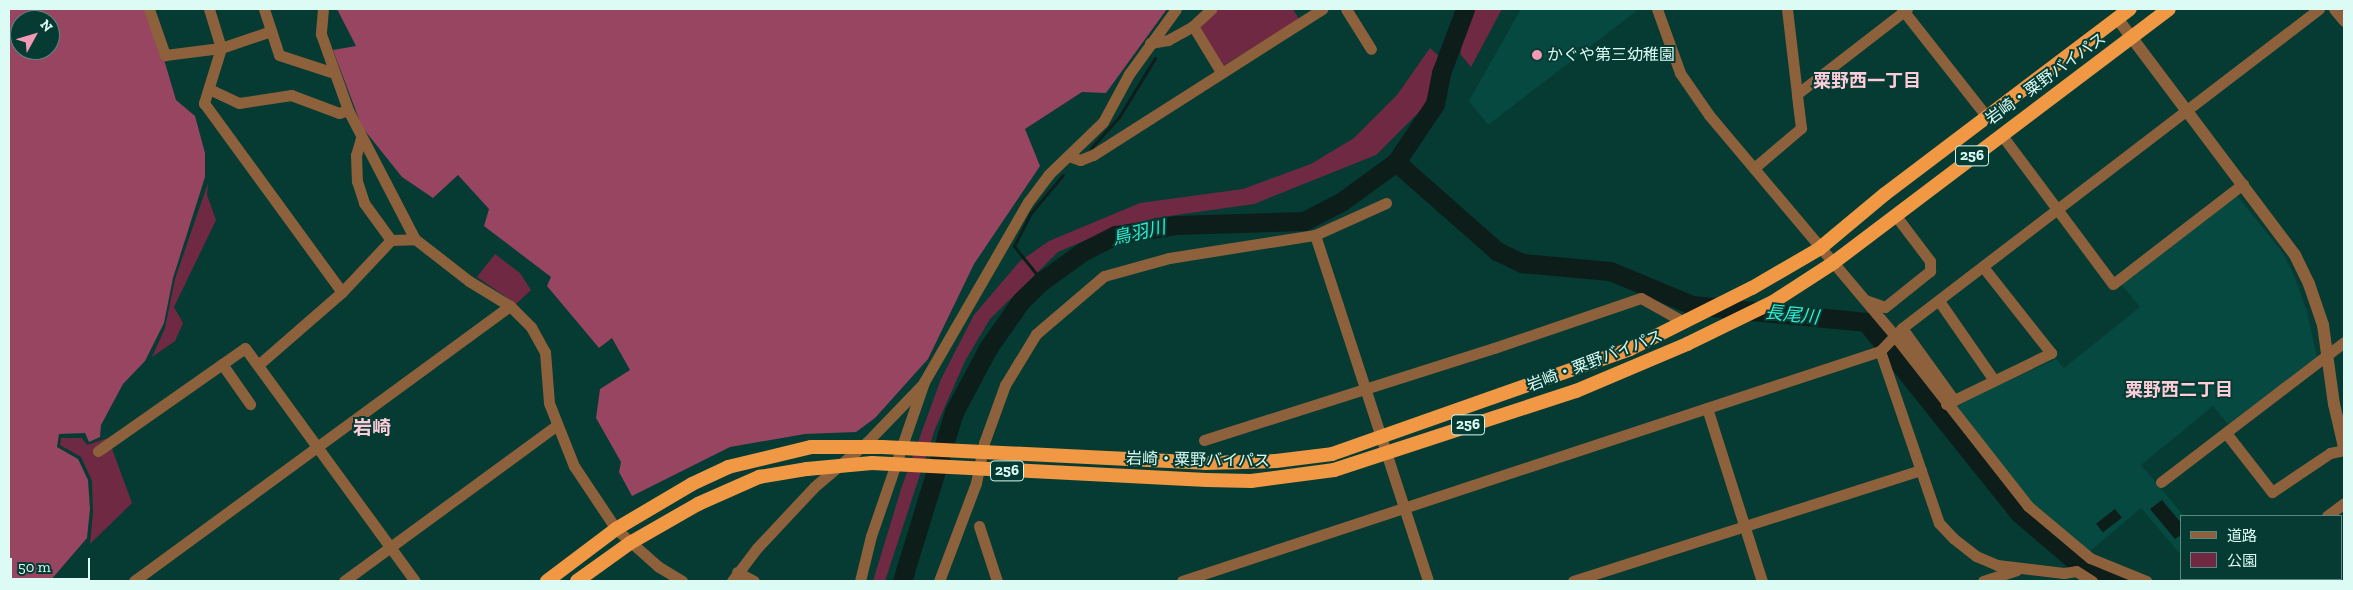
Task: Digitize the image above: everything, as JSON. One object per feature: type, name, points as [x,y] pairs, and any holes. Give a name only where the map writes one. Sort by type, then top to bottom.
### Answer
[{"type":"highway","name":"岩崎・粟野バイパス","points":[[577,581],[630,543],[698,504],[760,477],[807,470],[872,463],[1251,481],[1334,470],[1383,445],[1630,349],[1740,294],[1819,249],[2115,13],[2130,9]]},
{"type":"highway","name":"岩崎・粟野バイパス","points":[[547,581],[616,529],[692,484],[728,467],[811,447],[882,447],[1205,463],[1276,461],[1383,445],[1576,391],[1773,302],[1833,263],[2001,134],[2169,9]]},
{"type":"street","points":[[149,9],[165,55],[222,48],[271,31]]},
{"type":"street","points":[[209,9],[222,48],[204,103],[342,292]]},
{"type":"street","points":[[264,9],[279,55],[334,73]]},
{"type":"street","points":[[323,9],[321,34],[348,110],[415,239],[468,281],[510,306],[531,327],[546,352],[549,403],[556,426],[574,466],[616,529],[630,543],[682,581]]},
{"type":"street","points":[[860,581],[871,536],[924,382],[1028,202],[1048,175],[1104,122],[1150,43],[1176,9]]},
{"type":"street","points":[[1150,43],[1168,40],[1193,26],[1211,9]]},
{"type":"street","points":[[1069,156],[1080,160],[1093,155],[1322,9]]},
{"type":"street","points":[[1346,9],[1371,49]]},
{"type":"street","points":[[1657,9],[1680,74],[1709,115],[1819,249],[1865,300],[1898,332],[2028,506],[2083,565],[2092,581]]},
{"type":"street","points":[[1754,168],[1801,128],[1787,9]]},
{"type":"street","points":[[1185,581],[1403,506],[1880,351],[1898,332],[2319,9]]},
{"type":"street","points":[[2334,9],[2344,21]]},
{"type":"street","points":[[1797,94],[1904,10],[1987,116]]},
{"type":"street","points":[[2115,13],[2295,255],[2309,284],[2323,325],[2334,404],[2344,448],[2330,453],[2272,492],[2226,433]]},
{"type":"street","points":[[1193,26],[1221,72]]},
{"type":"street","points":[[209,89],[239,103],[291,95],[340,113],[348,110]]},
{"type":"street","points":[[2001,134],[2112,284],[2243,184]]},
{"type":"street","points":[[361,138],[356,155],[357,181],[364,204],[391,240]]},
{"type":"street","points":[[939,581],[976,483],[984,443],[1005,385],[1036,334],[1104,276],[1169,258],[1315,235],[1386,203]]},
{"type":"street","points":[[1865,300],[1885,307],[1930,271],[1930,261],[1896,216]]},
{"type":"street","points":[[1315,235],[1428,581]]},
{"type":"street","points":[[258,365],[342,292],[391,240],[415,239]]},
{"type":"street","points":[[1950,402],[2051,354],[1983,267]]},
{"type":"street","points":[[1204,440],[1366,389],[1641,298],[1684,322]]},
{"type":"street","points":[[1939,301],[1994,380]]},
{"type":"street","points":[[134,581],[510,306]]},
{"type":"street","points":[[2161,482],[2344,342]]},
{"type":"street","points":[[98,451],[245,348],[415,581]]},
{"type":"street","points":[[1880,351],[1939,523],[1953,538],[1976,556],[1997,565],[2018,570],[2064,573],[2083,565],[2117,576],[2146,581]]},
{"type":"street","points":[[222,364],[250,404]]},
{"type":"street","points":[[754,581],[735,576],[814,487],[867,442],[924,382]]},
{"type":"street","points":[[1707,408],[1762,581]]},
{"type":"street","points":[[344,581],[556,426]]},
{"type":"street","points":[[1573,581],[1921,470]]},
{"type":"street","points":[[2328,515],[2344,503]]},
{"type":"street","points":[[980,526],[997,581]]},
{"type":"street","points":[[1983,581],[2018,570]]},
{"type":"shaded area","points":[[9,9],[149,9],[176,100],[195,116],[205,153],[205,177],[173,278],[164,323],[145,361],[123,384],[101,425],[100,437],[89,442],[85,433],[59,434],[57,447],[78,459],[88,480],[90,509],[87,538],[50,581],[9,581]]},
{"type":"shaded area","points":[[337,9],[1167,9],[1106,93],[1082,92],[1025,129],[1040,166],[974,264],[928,359],[875,418],[856,432],[805,434],[730,447],[632,496],[619,472],[621,462],[596,418],[600,389],[630,370],[612,338],[599,348],[547,286],[551,277],[484,226],[489,209],[458,175],[433,198],[402,177],[362,127],[333,50],[356,46]]},
{"type":"shaded area","name":"かぐや第三幼稚園","points":[[1521,9],[1639,9],[1488,125],[1469,101]]},
{"type":"shaded area","points":[[2235,193],[2283,253],[2295,278],[2307,312],[2317,357],[2228,424],[2213,406],[2141,465],[2183,515],[2180,515],[2180,554],[2141,508],[2090,551],[2032,503],[1954,406],[2056,359],[2064,368],[2140,307],[2120,283]]},
{"type":"shaded area","points":[[2162,500],[2180,522],[2180,535],[2175,539],[2150,509]]},
{"type":"shaded area","points":[[2115,509],[2122,518],[2103,532],[2096,524]]},
{"type":"green space","points":[[1218,9],[1293,9],[1299,19],[1218,69],[1195,34]]},
{"type":"green space","points":[[1475,9],[1502,9],[1471,67],[1461,55],[1459,38]]},
{"type":"green space","points":[[1430,48],[1441,58],[1424,107],[1376,155],[1254,204],[1155,218],[1093,237],[1058,252],[990,319],[965,361],[935,429],[885,581],[873,581],[902,486],[941,379],[974,315],[1019,262],[1049,241],[1140,203],[1243,189],[1311,164],[1354,138],[1397,95]]},
{"type":"green space","points":[[208,183],[207,195],[216,220],[174,307],[183,323],[175,341],[152,357],[165,328],[175,279]]},
{"type":"green space","points":[[495,254],[520,273],[531,290],[516,304],[477,277]]},
{"type":"green space","points":[[61,438],[82,438],[87,445],[108,438],[132,503],[90,544],[93,513],[92,481],[81,457],[60,445]]},
{"type":"waterway","name":"鳥羽川","points":[[902,581],[954,412],[988,348],[1021,301],[1042,281],[1082,252],[1116,235],[1176,225],[1304,221],[1341,202],[1396,162],[1435,104],[1441,73],[1465,9]]},
{"type":"waterway","points":[[1091,148],[1119,117],[1155,58]]},
{"type":"waterway","name":"長尾川","points":[[1396,162],[1497,251],[1522,263],[1610,271],[1692,305],[1866,322],[2019,513],[2074,560],[2101,577],[2118,581]]},
{"type":"waterway","points":[[1042,281],[1014,246],[1030,214],[1063,175]]},
{"type":"place","name":"かぐや第三幼稚園","points":[[1537,55]]},
{"type":"district","name":"粟野西一丁目","points":[[1867,81]]},
{"type":"district","name":"粟野西二丁目","points":[[2179,390]]},
{"type":"district","name":"岩崎","points":[[372,428]]}]
